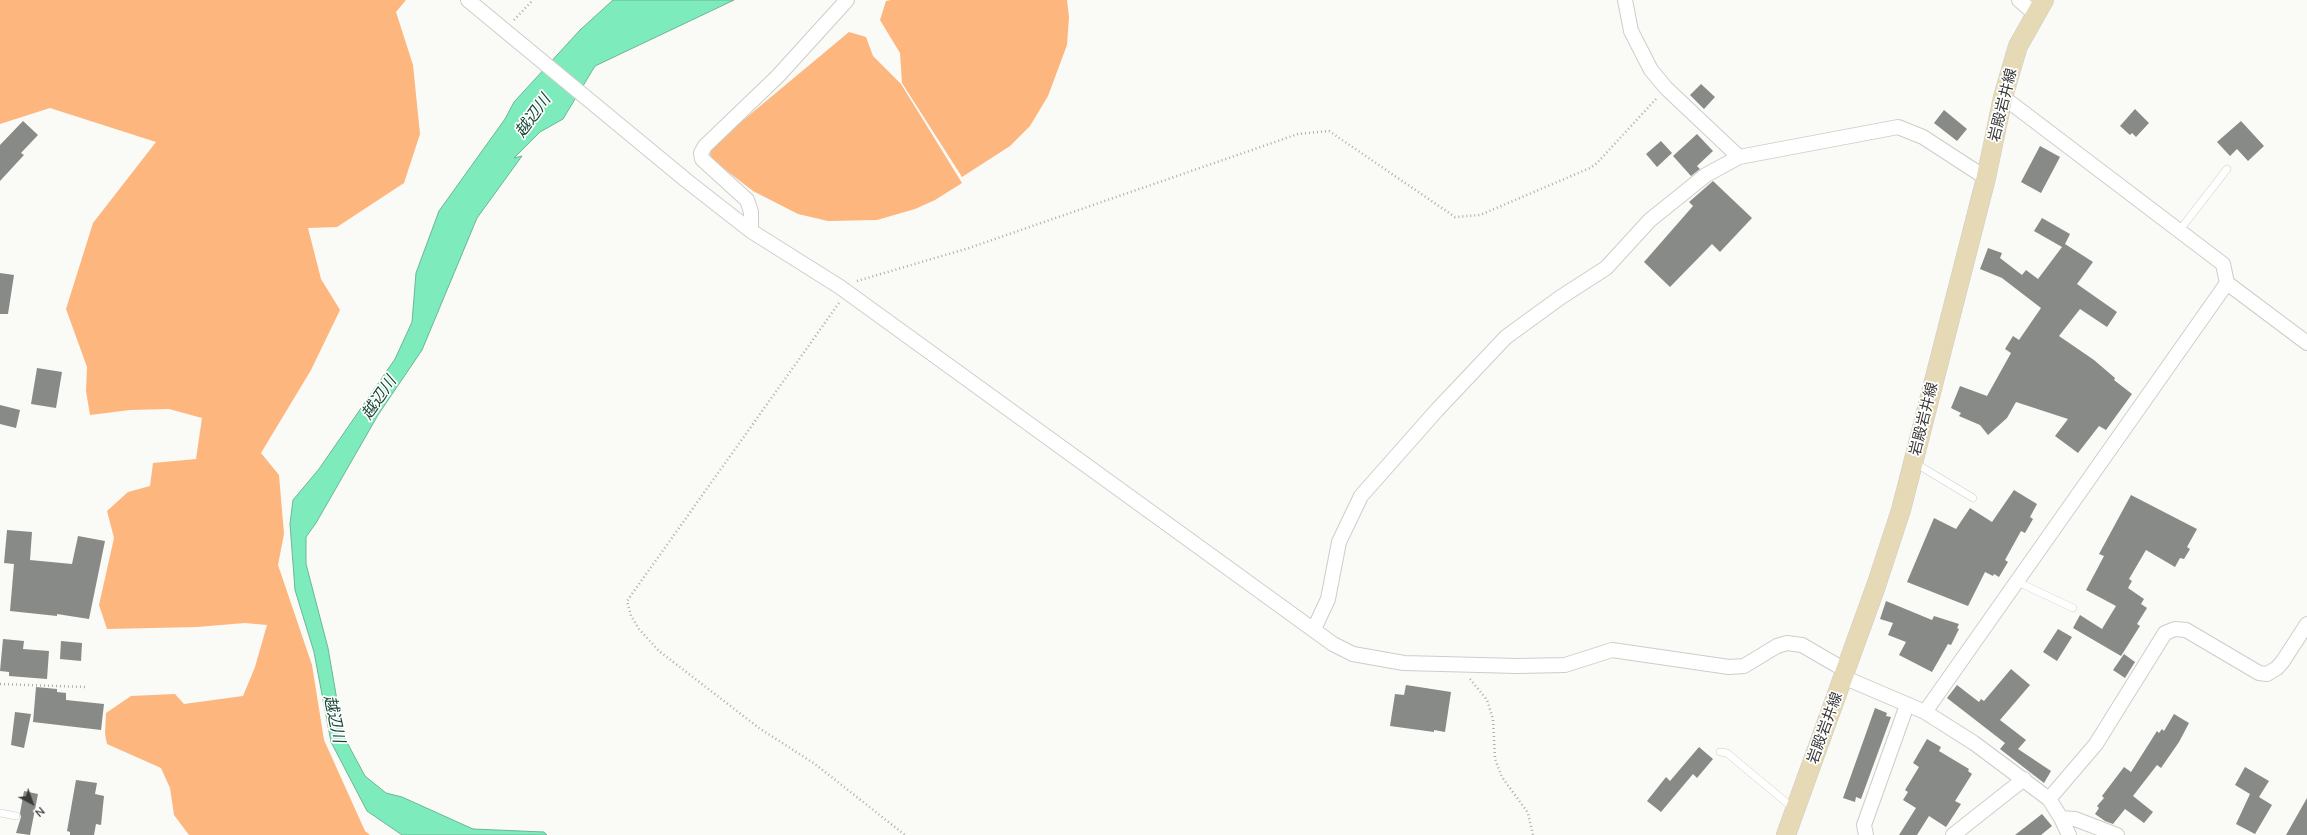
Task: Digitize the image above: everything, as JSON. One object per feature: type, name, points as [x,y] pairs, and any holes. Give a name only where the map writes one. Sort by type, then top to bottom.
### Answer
[{"type":"main road","name":"岩殿岩井線","points":[[1786,835],[1878,580],[1901,510],[1986,178],[2003,97],[2018,46],[2040,7]]},
{"type":"street","points":[[468,0],[687,181],[751,231],[843,290],[1333,644],[1353,654],[1404,663],[1517,666],[1565,665],[1612,650],[1729,667],[1744,666],[1776,646],[1787,643],[1802,645],[1844,674],[1907,705],[1925,712],[1974,743],[2049,799],[2062,818],[2069,835]]},
{"type":"street","points":[[751,231],[750,212],[747,200],[702,159],[701,154],[705,146],[778,76],[847,0]]},
{"type":"street","points":[[1625,0],[1631,31],[1651,70],[1666,88],[1739,157]]},
{"type":"street","points":[[2019,0],[2040,7]]},
{"type":"street","points":[[2003,97],[2223,264],[2227,283],[2307,343]]},
{"type":"street","points":[[1314,629],[1328,599],[1339,542],[1362,496],[1436,410],[1506,337],[1561,297],[1606,268],[1650,220],[1706,175],[1739,157],[1898,126],[1923,137],[1986,178]]},
{"type":"street","points":[[1925,712],[2018,582],[2227,283]]},
{"type":"street","points":[[2049,799],[2096,744],[2165,633],[2175,629],[2186,630],[2259,673],[2267,674],[2277,668],[2283,661],[2307,624]]},
{"type":"street","points":[[1866,835],[1864,825],[1907,705]]},
{"type":"street","points":[[1953,835],[2024,780]]},
{"type":"street","points":[[2062,818],[2075,819],[2117,835]]},
{"type":"lane","points":[[2179,230],[2226,169]]},
{"type":"lane","points":[[1913,462],[1974,498]]},
{"type":"lane","points":[[2018,582],[2073,608]]},
{"type":"lane","points":[[1720,752],[1727,753],[1795,810]]},
{"type":"lane","points":[[0,813],[16,816]]},
{"type":"path","points":[[504,31],[533,0]]},
{"type":"path","points":[[904,835],[815,764],[759,728],[659,651],[635,623],[631,616],[627,601],[843,290],[1298,134],[1329,130],[1455,217],[1480,215],[1590,168],[1597,163],[1666,88]]},
{"type":"path","points":[[1456,664],[1487,700],[1493,719],[1495,759],[1502,777],[1528,813],[1533,835]]},
{"type":"path","points":[[0,684],[85,687]]},
{"type":"shaded area","points":[[0,0],[406,0],[396,12],[413,65],[420,134],[404,183],[337,227],[308,228],[321,279],[340,310],[311,370],[261,453],[279,475],[284,534],[278,565],[312,665],[324,740],[365,831],[370,835],[189,835],[174,815],[170,788],[161,768],[107,744],[105,734],[106,713],[131,696],[175,694],[184,704],[243,696],[255,667],[267,625],[245,623],[197,627],[107,629],[99,605],[114,538],[107,511],[128,492],[150,486],[153,463],[196,459],[202,418],[169,409],[130,410],[90,415],[86,391],[87,367],[66,309],[93,223],[156,142],[50,108],[0,124]]},
{"type":"shaded area","points":[[1067,0],[1069,17],[1067,45],[1048,96],[1030,126],[1010,146],[962,177],[902,83],[900,53],[880,20],[886,1]]},
{"type":"shaded area","points":[[849,32],[866,37],[873,56],[901,84],[962,183],[935,200],[915,209],[877,220],[828,221],[798,214],[753,191],[714,161],[710,155],[711,147]]},
{"type":"water","name":"越辺川","points":[[613,0],[734,0],[595,66],[563,119],[540,132],[514,158],[522,156],[477,218],[422,350],[378,415],[316,523],[306,537],[306,564],[328,648],[343,735],[365,776],[386,793],[402,797],[473,829],[544,832],[547,835],[402,835],[367,811],[331,742],[314,652],[295,590],[290,524],[293,500],[319,469],[395,359],[412,322],[416,273],[439,211],[505,119],[514,102],[580,30]]},
{"type":"building","points":[[1701,84],[1715,97],[1704,109],[1690,95]]},
{"type":"building","points":[[2135,109],[2149,123],[2136,137],[2132,133],[2130,135],[2120,126]]},
{"type":"building","points":[[1944,110],[1967,129],[1957,141],[1934,123]]},
{"type":"building","points":[[23,121],[38,135],[21,153],[24,155],[0,181],[0,145]]},
{"type":"building","points":[[2241,121],[2264,146],[2248,161],[2237,149],[2230,156],[2217,142]]},
{"type":"building","points":[[1697,134],[1713,151],[1697,166],[1700,169],[1691,176],[1673,156]]},
{"type":"building","points":[[1661,141],[1672,153],[1657,167],[1646,154]]},
{"type":"building","points":[[2040,146],[2060,157],[2041,193],[2021,182]]},
{"type":"building","points":[[1713,181],[1752,218],[1720,252],[1712,244],[1670,287],[1644,262],[1693,206],[1689,202]]},
{"type":"building","points":[[2042,218],[2070,234],[2065,244],[2093,262],[2077,284],[2117,312],[2107,327],[2080,309],[2059,336],[2094,360],[2115,378],[2114,380],[2132,394],[2106,430],[2099,426],[2078,453],[2055,436],[2068,419],[2016,402],[2007,418],[1988,435],[1980,425],[1959,416],[1961,413],[1951,408],[1960,386],[1987,396],[2011,353],[2005,349],[2013,336],[2019,340],[2041,308],[2002,278],[1980,269],[1988,248],[2002,253],[2000,258],[2022,275],[2026,270],[2038,279],[2062,247],[2034,231]]},
{"type":"building","points":[[0,273],[14,275],[8,314],[0,314]]},
{"type":"building","points":[[37,368],[62,372],[56,408],[31,404]]},
{"type":"building","points":[[0,405],[20,410],[16,428],[0,424]]},
{"type":"building","points":[[2014,490],[2037,504],[2030,517],[2033,519],[2025,533],[2021,531],[2005,560],[2008,562],[1999,577],[1985,572],[1968,606],[1907,582],[1934,518],[1956,529],[1970,508],[1992,522]]},
{"type":"building","points":[[2131,495],[2197,529],[2187,547],[2190,549],[2184,559],[2180,558],[2175,567],[2146,550],[2129,579],[2132,581],[2128,588],[2144,599],[2141,604],[2147,608],[2137,624],[2140,626],[2121,656],[2073,628],[2080,615],[2102,629],[2116,606],[2086,590],[2104,556],[2099,554]]},
{"type":"building","points":[[7,530],[32,532],[30,560],[72,564],[78,536],[105,541],[89,619],[57,614],[57,616],[10,611],[14,564],[4,563]]},
{"type":"building","points":[[1886,601],[1932,620],[1934,616],[1959,624],[1957,628],[1959,629],[1951,645],[1948,644],[1932,672],[1899,655],[1906,642],[1888,635],[1893,623],[1880,619]]},
{"type":"building","points":[[2058,629],[2072,637],[2057,661],[2043,652]]},
{"type":"building","points":[[3,639],[24,641],[23,649],[49,651],[47,679],[9,676],[9,672],[0,671]]},
{"type":"building","points":[[61,641],[82,643],[81,661],[60,659]]},
{"type":"building","points":[[2124,654],[2135,662],[2125,678],[2113,670]]},
{"type":"building","points":[[2011,669],[2030,685],[2000,720],[2026,740],[2018,749],[2051,771],[2044,783],[2000,749],[2005,743],[1947,698],[1957,685],[1979,702],[1981,699],[1984,701]]},
{"type":"building","points":[[1406,685],[1451,692],[1445,732],[1390,726],[1395,694],[1404,695]]},
{"type":"building","points":[[36,687],[57,689],[57,692],[66,693],[66,700],[104,704],[101,730],[33,722]]},
{"type":"building","points":[[1875,708],[1887,713],[1886,716],[1891,717],[1861,799],[1856,797],[1855,802],[1843,798]]},
{"type":"building","points":[[15,712],[31,714],[24,748],[11,745]]},
{"type":"building","points":[[2174,714],[2189,723],[2179,742],[2161,768],[2157,765],[2133,796],[2153,812],[2144,823],[2125,809],[2113,824],[2105,821],[2095,814],[2099,808],[2097,806],[2104,798],[2102,796],[2124,767],[2131,772],[2157,731],[2159,733],[2162,729],[2164,731]]},
{"type":"building","points":[[1927,739],[1941,747],[1939,751],[1969,769],[1968,771],[1972,774],[1955,801],[1961,804],[1946,827],[1929,816],[1917,835],[1899,835],[1916,808],[1903,800],[1908,792],[1905,790],[1919,767],[1913,763]]},
{"type":"building","points":[[1699,747],[1713,759],[1697,778],[1693,774],[1661,812],[1647,801],[1666,777],[1670,781]]},
{"type":"building","points":[[2245,767],[2269,781],[2259,797],[2272,805],[2255,834],[2236,824],[2250,794],[2235,785]]},
{"type":"building","points":[[76,780],[97,783],[95,794],[104,796],[101,825],[96,824],[94,835],[70,835],[70,832],[67,831]]},
{"type":"building","points":[[24,791],[38,794],[30,835],[16,833],[21,817],[20,813]]},
{"type":"building","points":[[2307,798],[2307,835],[2286,835]]},
{"type":"building","points":[[2042,814],[2052,826],[2041,835],[2015,835]]}]
